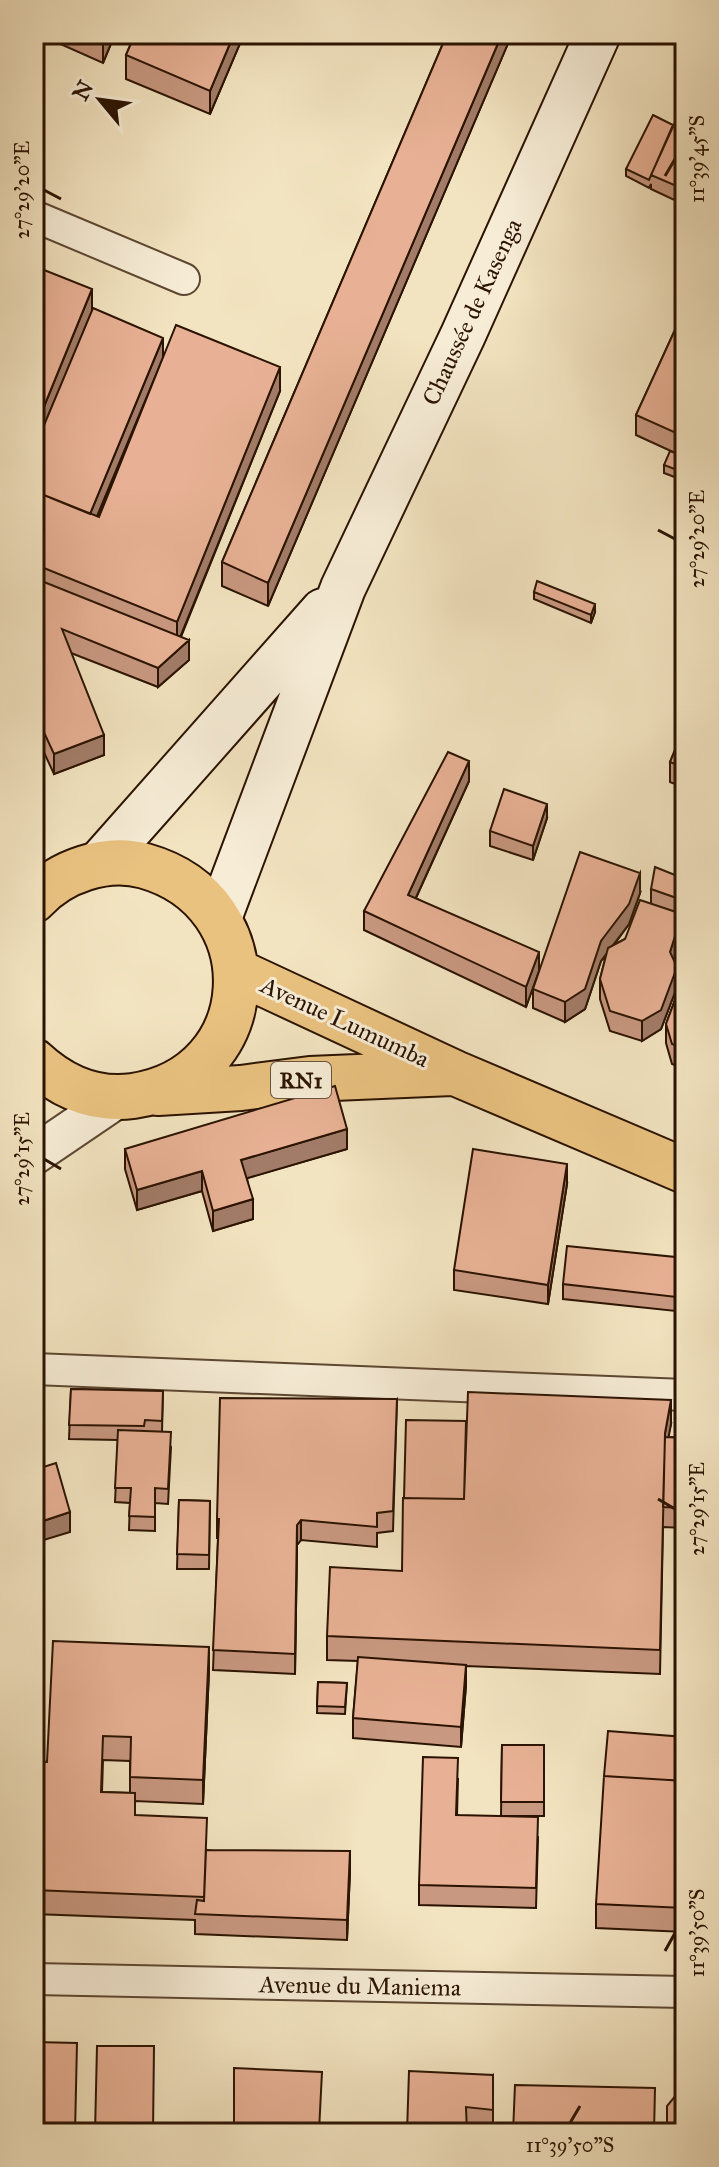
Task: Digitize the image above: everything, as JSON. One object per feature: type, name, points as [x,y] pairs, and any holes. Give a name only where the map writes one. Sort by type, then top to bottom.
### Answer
[{"type":"highway","name":"Avenue Lumumba","points":[[58,876],[133,863],[167,872],[197,891],[219,918],[231,943],[236,971],[235,998],[215,1048],[196,1068],[174,1084],[133,1096]]},
{"type":"highway","name":"Avenue Lumumba","points":[[236,971],[455,1073],[685,1171]]},
{"type":"highway","name":"Avenue Lumumba","points":[[34,1061],[70,1087],[94,1095],[133,1096],[310,1079],[455,1073]]},
{"type":"main road","name":"Chaussée de Kasenga","points":[[343,588],[463,335],[598,34]]},
{"type":"main road","points":[[58,876],[198,755],[343,588]]},
{"type":"main road","points":[[219,918],[343,588]]},
{"type":"street","points":[[34,216],[184,279]]},
{"type":"street","points":[[34,1155],[133,1096]]},
{"type":"street","points":[[35,1367],[685,1395]]},
{"type":"street","name":"Avenue du Maniema","points":[[34,1979],[685,1992]]},
{"type":"building","points":[[135,34],[234,34],[210,91],[126,55]]},
{"type":"building","points":[[447,34],[502,34],[268,583],[222,562]]},
{"type":"building","points":[[653,115],[673,125],[649,180],[626,169]]},
{"type":"building","points":[[676,120],[685,124],[685,175],[681,188],[651,175]]},
{"type":"building","points":[[34,266],[92,289],[34,431]]},
{"type":"building","points":[[93,308],[163,338],[90,514],[34,491],[34,449]]},
{"type":"building","points":[[685,308],[685,437],[636,415]]},
{"type":"building","points":[[176,325],[280,367],[177,622],[34,564],[34,491],[99,517]]},
{"type":"building","points":[[670,451],[685,457],[685,473],[664,465]]},
{"type":"building","points":[[34,578],[189,640],[158,668],[62,629],[104,735],[54,754],[34,711]]},
{"type":"building","points":[[537,581],[595,604],[591,615],[534,592]]},
{"type":"building","points":[[685,726],[685,768],[670,762]]},
{"type":"building","points":[[448,752],[469,761],[408,895],[539,952],[526,987],[364,911]]},
{"type":"building","points":[[504,789],[547,804],[533,846],[490,831]]},
{"type":"building","points":[[580,852],[640,873],[629,904],[601,941],[585,989],[565,1002],[533,989]]},
{"type":"building","points":[[655,867],[685,879],[685,901],[651,889]]},
{"type":"building","points":[[640,900],[682,914],[670,952],[677,967],[661,1010],[642,1021],[610,1011],[600,979],[608,948],[625,939]]},
{"type":"building","points":[[685,973],[685,1049],[672,1044],[666,1024]]},
{"type":"building","points":[[335,1086],[347,1129],[241,1160],[253,1199],[213,1211],[202,1171],[137,1190],[125,1149]]},
{"type":"building","points":[[473,1149],[567,1164],[548,1285],[454,1270]]},
{"type":"building","points":[[567,1246],[685,1258],[685,1298],[563,1284]]},
{"type":"building","points":[[71,1389],[163,1391],[162,1421],[145,1420],[144,1426],[69,1425]]},
{"type":"building","points":[[468,1392],[671,1400],[665,1433],[660,1650],[327,1636],[330,1567],[402,1571],[403,1498],[464,1499]]},
{"type":"building","points":[[220,1398],[397,1399],[393,1511],[377,1513],[377,1527],[301,1520],[297,1525],[295,1654],[213,1650]]},
{"type":"building","points":[[406,1420],[466,1421],[464,1499],[404,1498]]},
{"type":"building","points":[[118,1430],[171,1432],[168,1489],[155,1488],[155,1517],[129,1516],[131,1488],[115,1488]]},
{"type":"building","points":[[665,1437],[685,1438],[685,1508],[663,1507]]},
{"type":"building","points":[[56,1463],[70,1512],[34,1524],[34,1470]]},
{"type":"building","points":[[179,1500],[210,1501],[209,1555],[177,1554]]},
{"type":"building","points":[[53,1641],[209,1647],[203,1780],[130,1777],[131,1737],[103,1736],[101,1792],[135,1793],[135,1815],[207,1818],[204,1897],[34,1890],[34,1761],[47,1762]]},
{"type":"building","points":[[358,1657],[466,1665],[461,1727],[353,1718]]},
{"type":"building","points":[[318,1682],[347,1683],[345,1707],[317,1706]]},
{"type":"building","points":[[34,1695],[42,1696],[38,1746],[34,1746]]},
{"type":"building","points":[[608,1731],[685,1737],[685,1781],[604,1776]]},
{"type":"building","points":[[502,1745],[544,1745],[544,1802],[501,1802]]},
{"type":"building","points":[[423,1757],[458,1758],[456,1815],[538,1817],[536,1888],[419,1885]]},
{"type":"building","points":[[604,1776],[685,1781],[685,1908],[596,1904]]},
{"type":"building","points":[[206,1850],[350,1851],[347,1920],[195,1914],[197,1900],[204,1901]]},
{"type":"building","points":[[34,2042],[77,2043],[75,2133],[34,2133]]},
{"type":"building","points":[[97,2046],[154,2046],[153,2133],[95,2133]]},
{"type":"building","points":[[234,2068],[322,2072],[319,2131],[350,2133],[234,2133]]},
{"type":"building","points":[[409,2071],[493,2075],[493,2110],[466,2107],[467,2133],[407,2133]]},
{"type":"building","points":[[685,2084],[685,2133],[667,2133],[667,2106]]},
{"type":"building","points":[[515,2085],[655,2088],[654,2133],[513,2133]]}]
